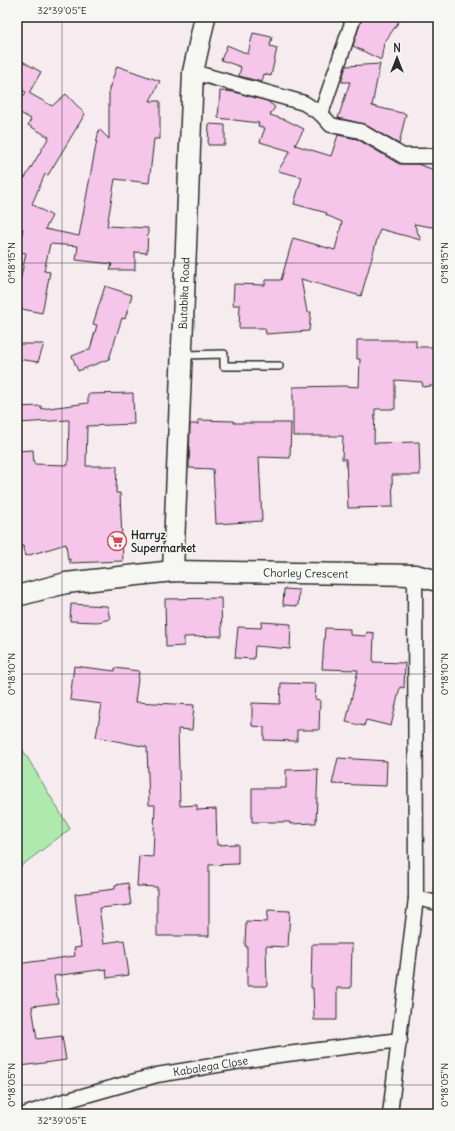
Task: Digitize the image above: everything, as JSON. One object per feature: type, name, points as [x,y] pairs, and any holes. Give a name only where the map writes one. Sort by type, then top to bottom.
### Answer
[{"type":"main road","name":"Butabika Road","points":[[173,571],[193,72],[205,17]]},
{"type":"main road","name":"Chorley Crescent","points":[[17,596],[66,583],[173,571],[415,575],[438,581]]},
{"type":"street","points":[[321,114],[354,17]]},
{"type":"street","points":[[193,72],[304,103],[321,114],[331,125],[360,131],[403,156],[438,156]]},
{"type":"street","points":[[390,1114],[416,898],[415,575]]},
{"type":"street","points":[[416,898],[438,903]]},
{"type":"street","name":"Kabalega Close","points":[[26,1114],[58,1103],[157,1075],[279,1055],[400,1040]]},
{"type":"lane","points":[[182,355],[224,354],[224,366],[279,366]]},
{"type":"green space","points":[[17,740],[70,829],[17,869]]},
{"type":"building","points":[[362,17],[402,17],[384,43],[381,60],[353,46]]},
{"type":"building","points":[[253,33],[272,37],[270,46],[277,48],[271,76],[264,74],[262,82],[239,76],[241,67],[221,60],[227,45],[248,54]]},
{"type":"building","points":[[17,58],[41,72],[29,93],[52,106],[66,94],[85,114],[48,175],[45,174],[32,204],[52,216],[45,229],[79,236],[99,129],[109,139],[109,89],[117,66],[160,81],[150,101],[160,101],[160,139],[154,139],[149,183],[115,179],[107,226],[148,228],[147,253],[135,252],[135,270],[110,270],[112,264],[76,260],[78,246],[50,244],[44,271],[50,272],[42,313],[17,308],[17,295],[26,253],[18,252],[23,229],[17,227],[17,174],[25,178],[49,137],[28,125],[31,119],[17,111],[17,107],[26,92],[17,87]]},
{"type":"building","points":[[380,64],[372,106],[406,114],[399,144],[364,124],[338,118],[350,82],[342,82],[346,66]]},
{"type":"building","points":[[220,91],[235,92],[267,101],[275,107],[270,115],[286,120],[304,129],[295,145],[331,156],[338,135],[357,139],[399,164],[417,164],[438,171],[438,228],[414,224],[421,240],[380,229],[361,296],[301,279],[307,312],[311,312],[309,331],[266,334],[265,328],[239,328],[240,305],[233,305],[234,284],[265,285],[265,280],[281,280],[293,238],[335,250],[342,222],[326,215],[327,213],[294,204],[302,177],[278,171],[290,151],[260,142],[265,128],[258,126],[259,123],[218,118]]},
{"type":"building","points":[[209,124],[225,125],[225,145],[208,145]]},
{"type":"building","points":[[105,286],[132,295],[125,319],[122,318],[109,359],[78,371],[72,356],[90,349],[97,325],[93,324]]},
{"type":"building","points":[[357,340],[416,340],[416,347],[438,347],[438,385],[423,387],[422,382],[395,380],[395,409],[375,409],[374,443],[419,442],[420,475],[392,475],[393,507],[348,508],[346,459],[342,459],[343,436],[293,436],[293,387],[359,387],[360,359],[357,359]]},
{"type":"building","points":[[17,344],[44,344],[38,362],[17,359]]},
{"type":"building","points":[[133,393],[134,424],[87,426],[86,466],[117,466],[116,493],[120,493],[123,561],[70,563],[70,559],[68,560],[66,544],[26,556],[23,546],[17,548],[17,451],[33,450],[34,464],[68,465],[69,420],[17,423],[17,407],[41,406],[41,409],[88,403],[88,394]]},
{"type":"building","points":[[198,420],[234,421],[234,423],[291,423],[290,458],[259,457],[262,521],[216,524],[213,469],[189,468],[190,424],[198,424]]},
{"type":"building","points":[[284,589],[299,590],[298,606],[283,605]]},
{"type":"building","points":[[221,598],[222,636],[184,637],[184,646],[166,647],[165,599]]},
{"type":"building","points":[[71,604],[107,606],[110,619],[98,622],[70,621]]},
{"type":"building","points":[[262,622],[291,624],[290,649],[255,646],[254,659],[235,658],[238,627],[261,628]]},
{"type":"building","points":[[325,628],[350,629],[350,635],[366,636],[367,632],[374,633],[373,662],[405,663],[404,688],[400,687],[391,726],[366,720],[364,726],[346,722],[358,670],[322,669]]},
{"type":"building","points":[[74,666],[115,671],[115,668],[139,671],[135,702],[194,705],[192,730],[178,729],[180,806],[197,805],[197,810],[216,809],[217,845],[238,844],[238,864],[209,865],[209,936],[157,936],[157,887],[137,886],[139,856],[153,857],[155,805],[149,805],[147,747],[96,737],[102,704],[70,700]]},
{"type":"building","points":[[281,683],[316,684],[315,699],[320,700],[319,730],[297,730],[297,741],[264,740],[264,727],[252,726],[252,703],[280,704]]},
{"type":"building","points":[[338,758],[387,761],[386,786],[332,784]]},
{"type":"building","points":[[318,769],[316,823],[290,824],[290,822],[252,822],[252,788],[286,788],[286,770]]},
{"type":"building","points":[[128,883],[131,905],[99,908],[104,943],[124,940],[129,975],[107,978],[106,969],[54,976],[58,1003],[32,1006],[37,1039],[62,1036],[66,1060],[21,1066],[17,1039],[17,964],[75,956],[74,948],[81,947],[75,894],[115,889],[115,885]]},
{"type":"building","points":[[268,910],[290,911],[288,947],[266,946],[267,986],[247,986],[247,946],[245,946],[246,921],[267,922]]},
{"type":"building","points":[[312,944],[352,944],[351,988],[337,988],[337,1020],[314,1020],[313,988],[311,988]]},
{"type":"place","name":"Harryz Supermarket","points":[[117,541]]}]
